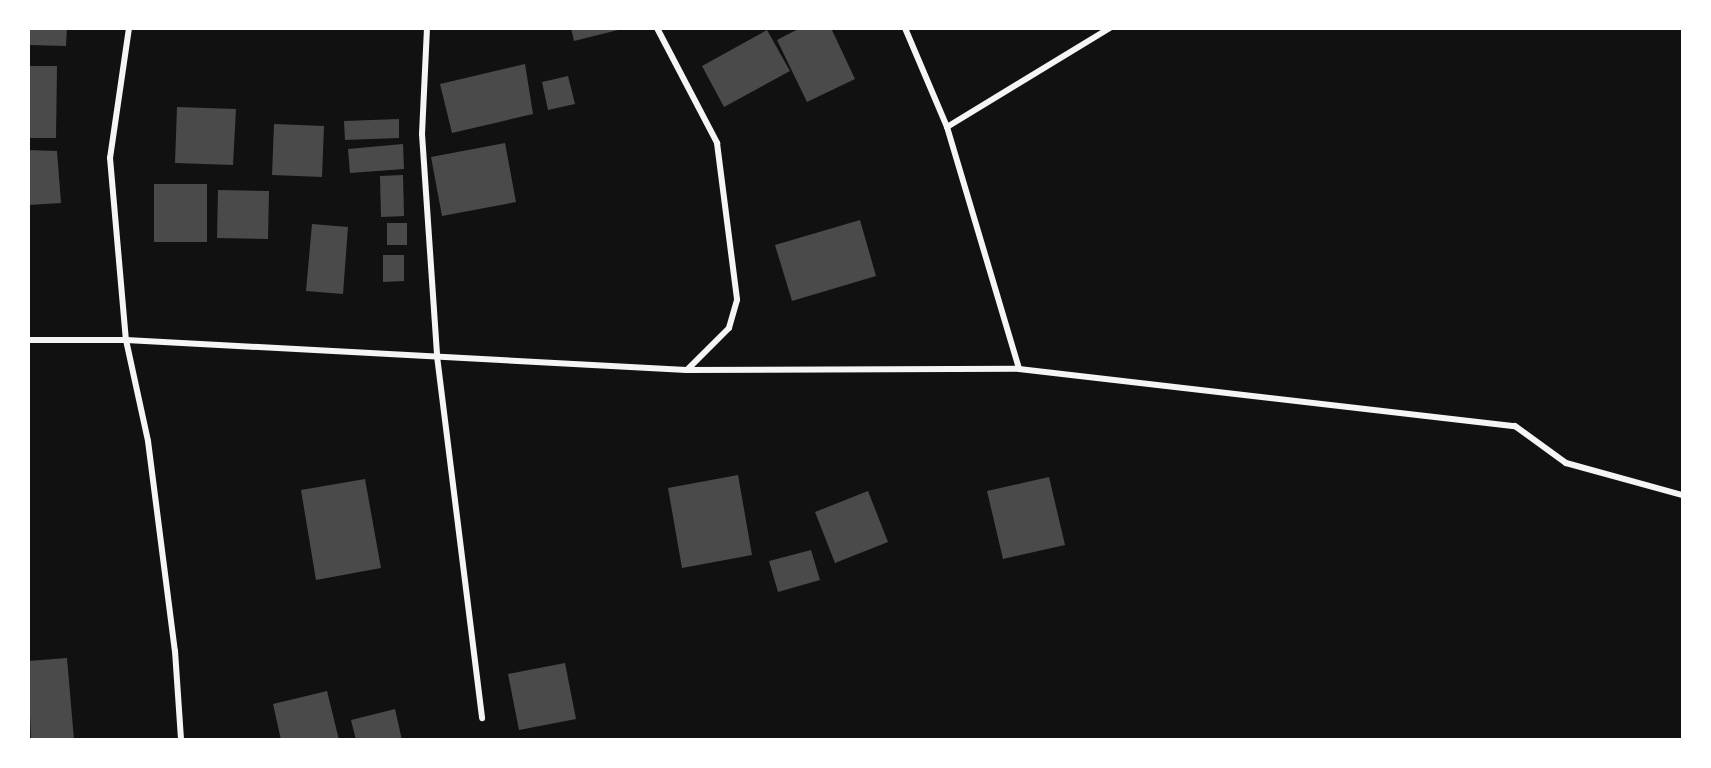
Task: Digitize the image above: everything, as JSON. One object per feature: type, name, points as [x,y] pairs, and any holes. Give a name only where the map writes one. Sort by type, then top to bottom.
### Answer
[{"type":"street","points":[[129,28],[110,159],[126,340],[148,441],[175,651],[180,740]]},
{"type":"street","points":[[427,28],[422,134],[437,356],[482,718]]},
{"type":"street","points":[[657,28],[717,143],[737,300],[729,328],[686,370]]},
{"type":"street","points":[[905,28],[947,127],[1018,369]]},
{"type":"street","points":[[947,127],[1110,28]]},
{"type":"street","points":[[28,340],[126,340],[686,370],[1018,369],[1515,426],[1566,463],[1683,495]]},
{"type":"building","points":[[28,28],[67,28],[66,46],[28,45]]},
{"type":"building","points":[[571,28],[622,28],[622,29],[574,41]]},
{"type":"building","points":[[800,28],[831,28],[855,79],[807,102],[777,40]]},
{"type":"building","points":[[767,30],[790,71],[724,107],[702,66]]},
{"type":"building","points":[[525,64],[533,114],[452,133],[440,84]]},
{"type":"building","points":[[28,66],[57,66],[56,138],[28,138]]},
{"type":"building","points":[[568,76],[575,104],[548,110],[542,82]]},
{"type":"building","points":[[177,107],[236,109],[233,165],[175,163]]},
{"type":"building","points":[[399,119],[399,138],[345,140],[344,121]]},
{"type":"building","points":[[274,124],[324,126],[322,177],[272,175]]},
{"type":"building","points":[[505,143],[516,202],[442,216],[431,157]]},
{"type":"building","points":[[403,144],[404,169],[350,173],[348,149]]},
{"type":"building","points":[[28,150],[57,151],[61,203],[28,205]]},
{"type":"building","points":[[403,175],[404,216],[381,217],[380,176]]},
{"type":"building","points":[[154,184],[207,184],[207,242],[154,242]]},
{"type":"building","points":[[218,190],[269,191],[268,239],[217,238]]},
{"type":"building","points":[[860,220],[876,276],[792,301],[775,245]]},
{"type":"building","points":[[387,223],[407,223],[407,245],[387,245]]},
{"type":"building","points":[[312,224],[348,227],[343,294],[306,291]]},
{"type":"building","points":[[383,255],[404,255],[404,281],[383,282]]},
{"type":"building","points":[[738,475],[752,555],[682,568],[668,488]]},
{"type":"building","points":[[1049,477],[1065,545],[1003,559],[987,491]]},
{"type":"building","points":[[365,479],[381,568],[316,580],[301,490]]},
{"type":"building","points":[[868,491],[888,542],[835,563],[815,512]]},
{"type":"building","points":[[811,550],[820,580],[778,592],[769,561]]},
{"type":"building","points":[[67,658],[74,740],[31,740],[28,661]]},
{"type":"building","points":[[565,663],[576,719],[519,730],[508,674]]},
{"type":"building","points":[[327,691],[339,740],[281,740],[273,704]]},
{"type":"building","points":[[395,709],[402,740],[356,740],[351,720]]}]
